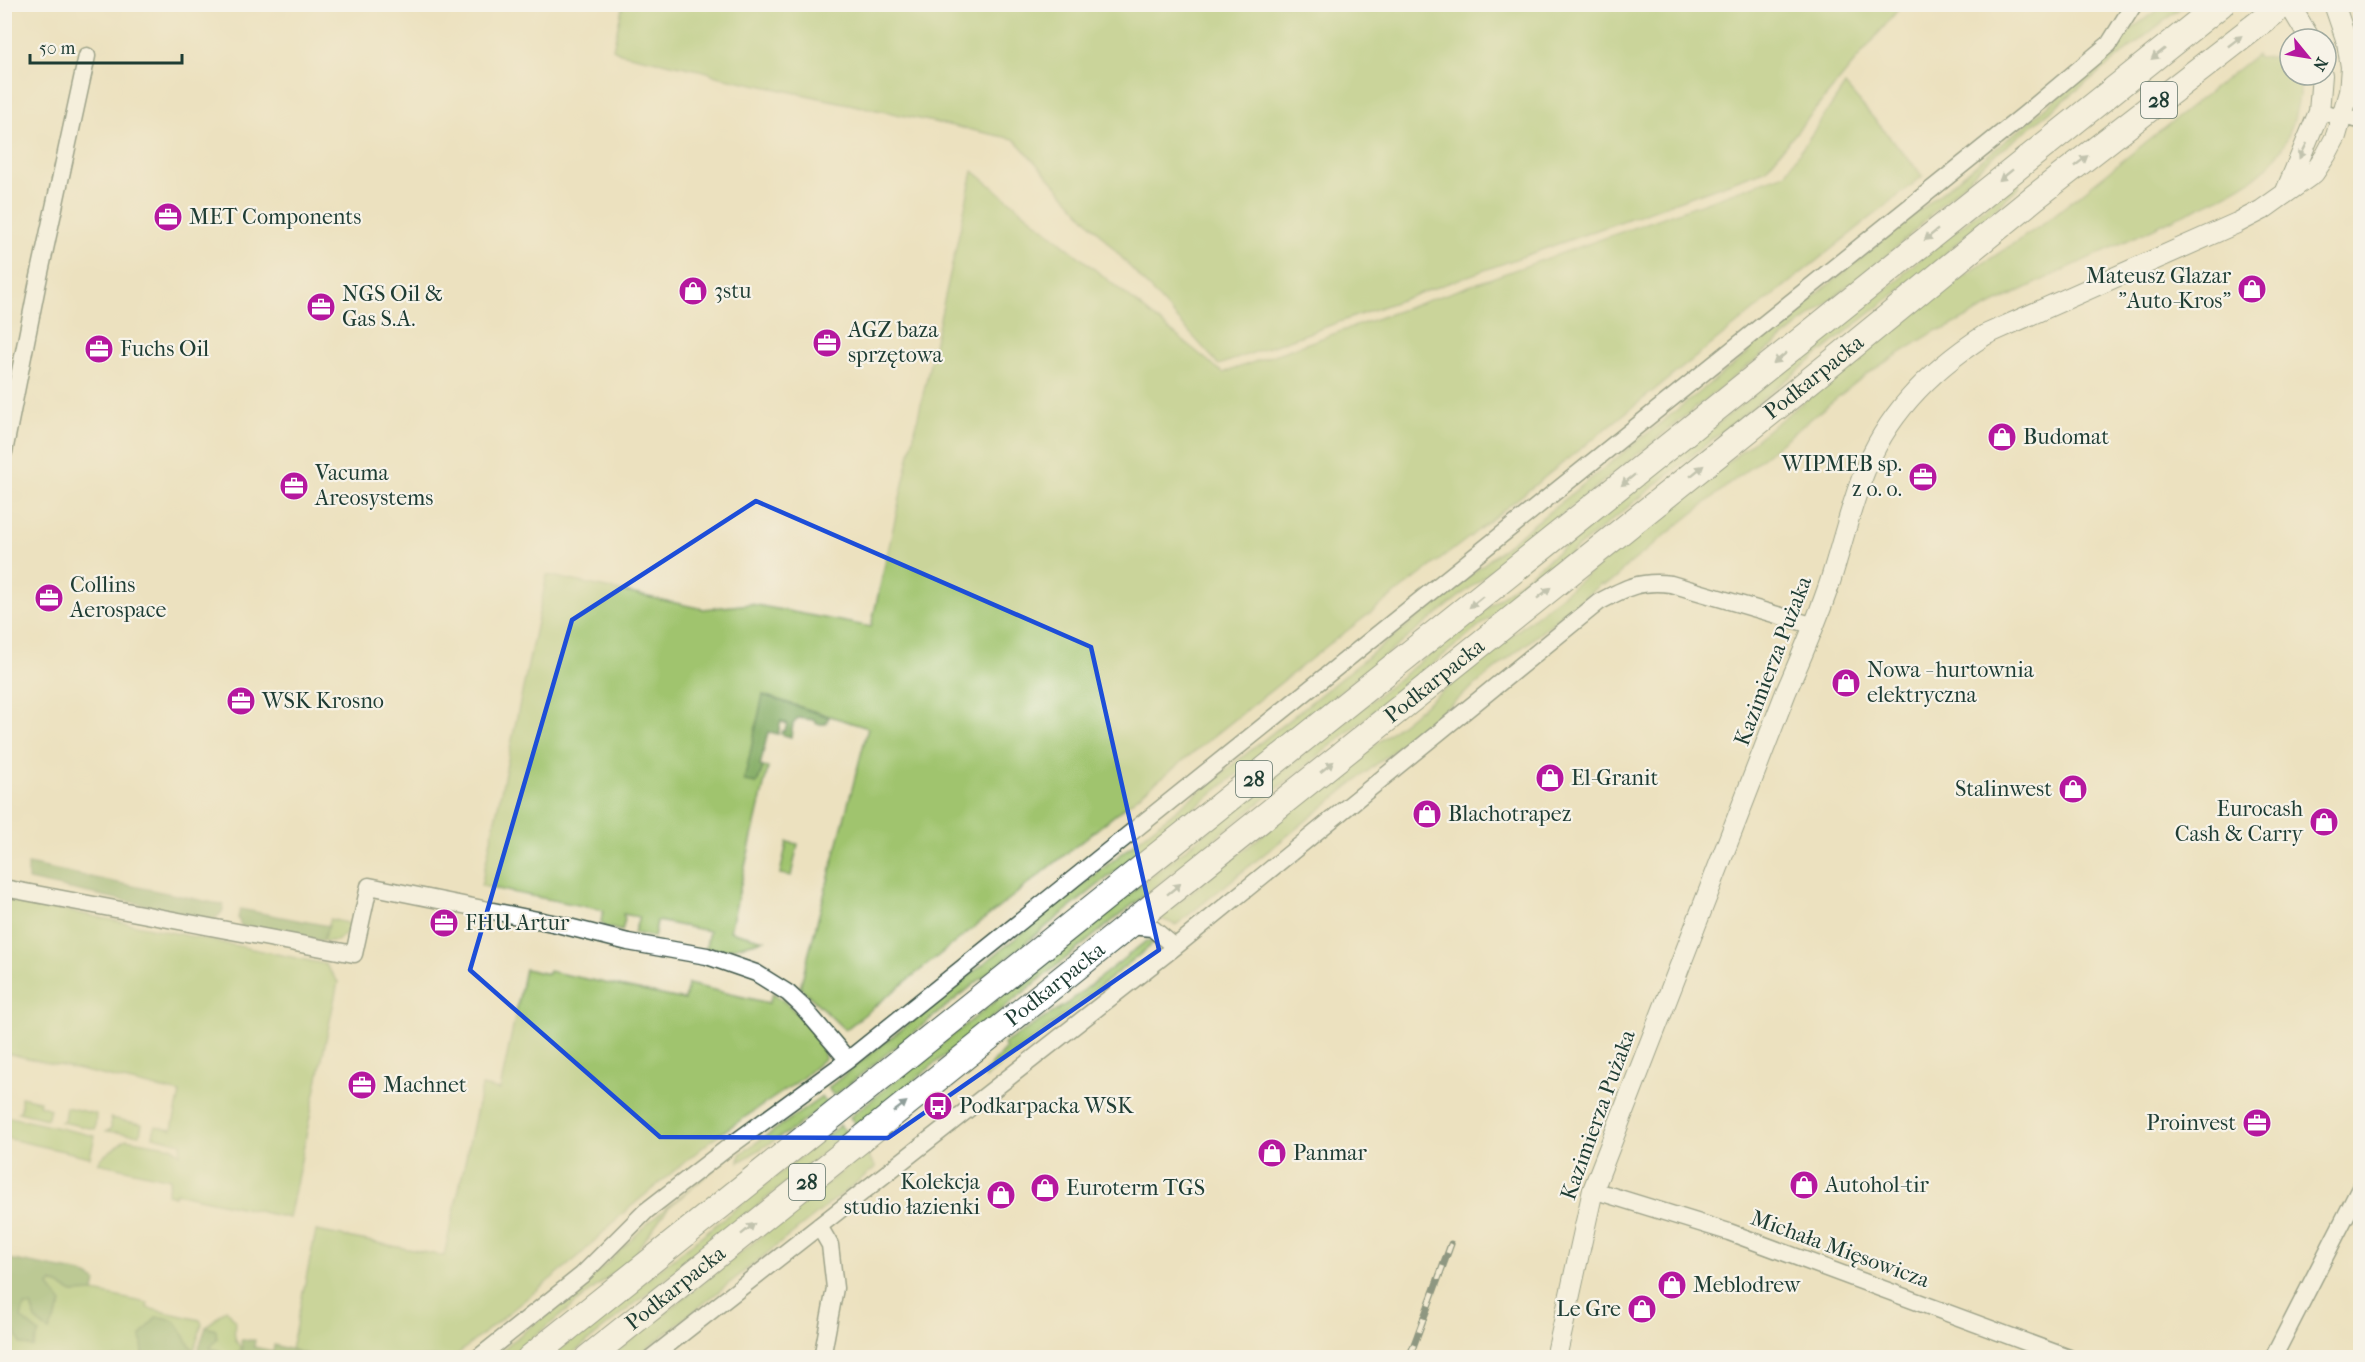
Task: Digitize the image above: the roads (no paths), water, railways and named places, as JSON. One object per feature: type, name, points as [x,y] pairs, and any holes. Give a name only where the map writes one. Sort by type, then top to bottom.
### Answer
[{"type":"main road","name":"Podkarpacka","points":[[530,1358],[2221,4]]},
{"type":"main road","name":"Podkarpacka","points":[[588,1358],[1824,370],[2035,197],[2284,4]]},
{"type":"street","points":[[478,1358],[582,1275],[646,1211],[848,1060],[2024,115],[2109,44],[2134,4]]},
{"type":"street","points":[[2289,4],[2303,27]]},
{"type":"street","name":"Kazimierza Pużaka","points":[[1556,1358],[1593,1190],[1778,713],[1815,626],[1865,470],[1879,441],[1892,420],[1933,373],[1960,351],[1985,335],[2237,223],[2262,210],[2313,173],[2352,118],[2349,92],[2351,67],[2347,42],[2334,4]]},
{"type":"street","points":[[4,452],[87,56]]},
{"type":"street","name":"Kazimierza Pużaka","points":[[2286,191],[2319,112],[2321,87]]},
{"type":"street","points":[[2319,112],[2352,118]]},
{"type":"street","points":[[651,1358],[1175,947],[1599,602],[1626,587],[1656,582],[1671,584],[1815,626]]},
{"type":"street","points":[[4,888],[354,954],[369,886],[556,924],[628,942],[707,956],[756,973],[788,993],[802,1006],[848,1060]]},
{"type":"street","points":[[1128,926],[1152,928],[1175,947]]},
{"type":"street","points":[[2273,1358],[2361,1188]]},
{"type":"street","name":"Michała Mięsowicza","points":[[1593,1190],[1729,1232],[2069,1358]]},
{"type":"street","points":[[819,1226],[830,1245],[835,1288],[822,1358]]},
{"type":"railway","points":[[1409,1358],[1451,1244]]},
{"type":"place","name":"MET Components","points":[[168,217]]},
{"type":"place","name":"Mateusz Glazar \"Auto-Kros\"","points":[[2252,289]]},
{"type":"place","name":"3stu","points":[[693,291]]},
{"type":"place","name":"NGS Oil & Gas S.A.","points":[[321,307]]},
{"type":"place","name":"AGZ baza sprzętowa","points":[[827,343]]},
{"type":"place","name":"Fuchs Oil","points":[[99,349]]},
{"type":"place","name":"Budomat","points":[[2002,437]]},
{"type":"place","name":"WIPMEB sp. z o. o.","points":[[1923,477]]},
{"type":"place","name":"Vacuma Areosystems","points":[[294,486]]},
{"type":"place","name":"Collins Aerospace","points":[[49,598]]},
{"type":"place","name":"Nowa - hurtownia elektryczna","points":[[1846,683]]},
{"type":"place","name":"WSK Krosno","points":[[241,701]]},
{"type":"place","name":"El-Granit","points":[[1550,778]]},
{"type":"place","name":"Stalinwest","points":[[2073,789]]},
{"type":"place","name":"Blachotrapez","points":[[1427,814]]},
{"type":"place","name":"Eurocash Cash & Carry","points":[[2324,822]]},
{"type":"place","name":"FHU Artur","points":[[444,923]]},
{"type":"place","name":"Machnet","points":[[362,1085]]},
{"type":"place","name":"Podkarpacka WSK","points":[[938,1106]]},
{"type":"place","name":"Proinvest","points":[[2257,1123]]},
{"type":"place","name":"Panmar","points":[[1272,1153]]},
{"type":"place","name":"Autohol-tir","points":[[1804,1185]]},
{"type":"place","name":"Euroterm TGS","points":[[1045,1188]]},
{"type":"place","name":"Kolekcja studio łazienki","points":[[1001,1195]]},
{"type":"place","name":"Meblodrew","points":[[1672,1285]]},
{"type":"place","name":"Le Gre","points":[[1642,1309]]}]
